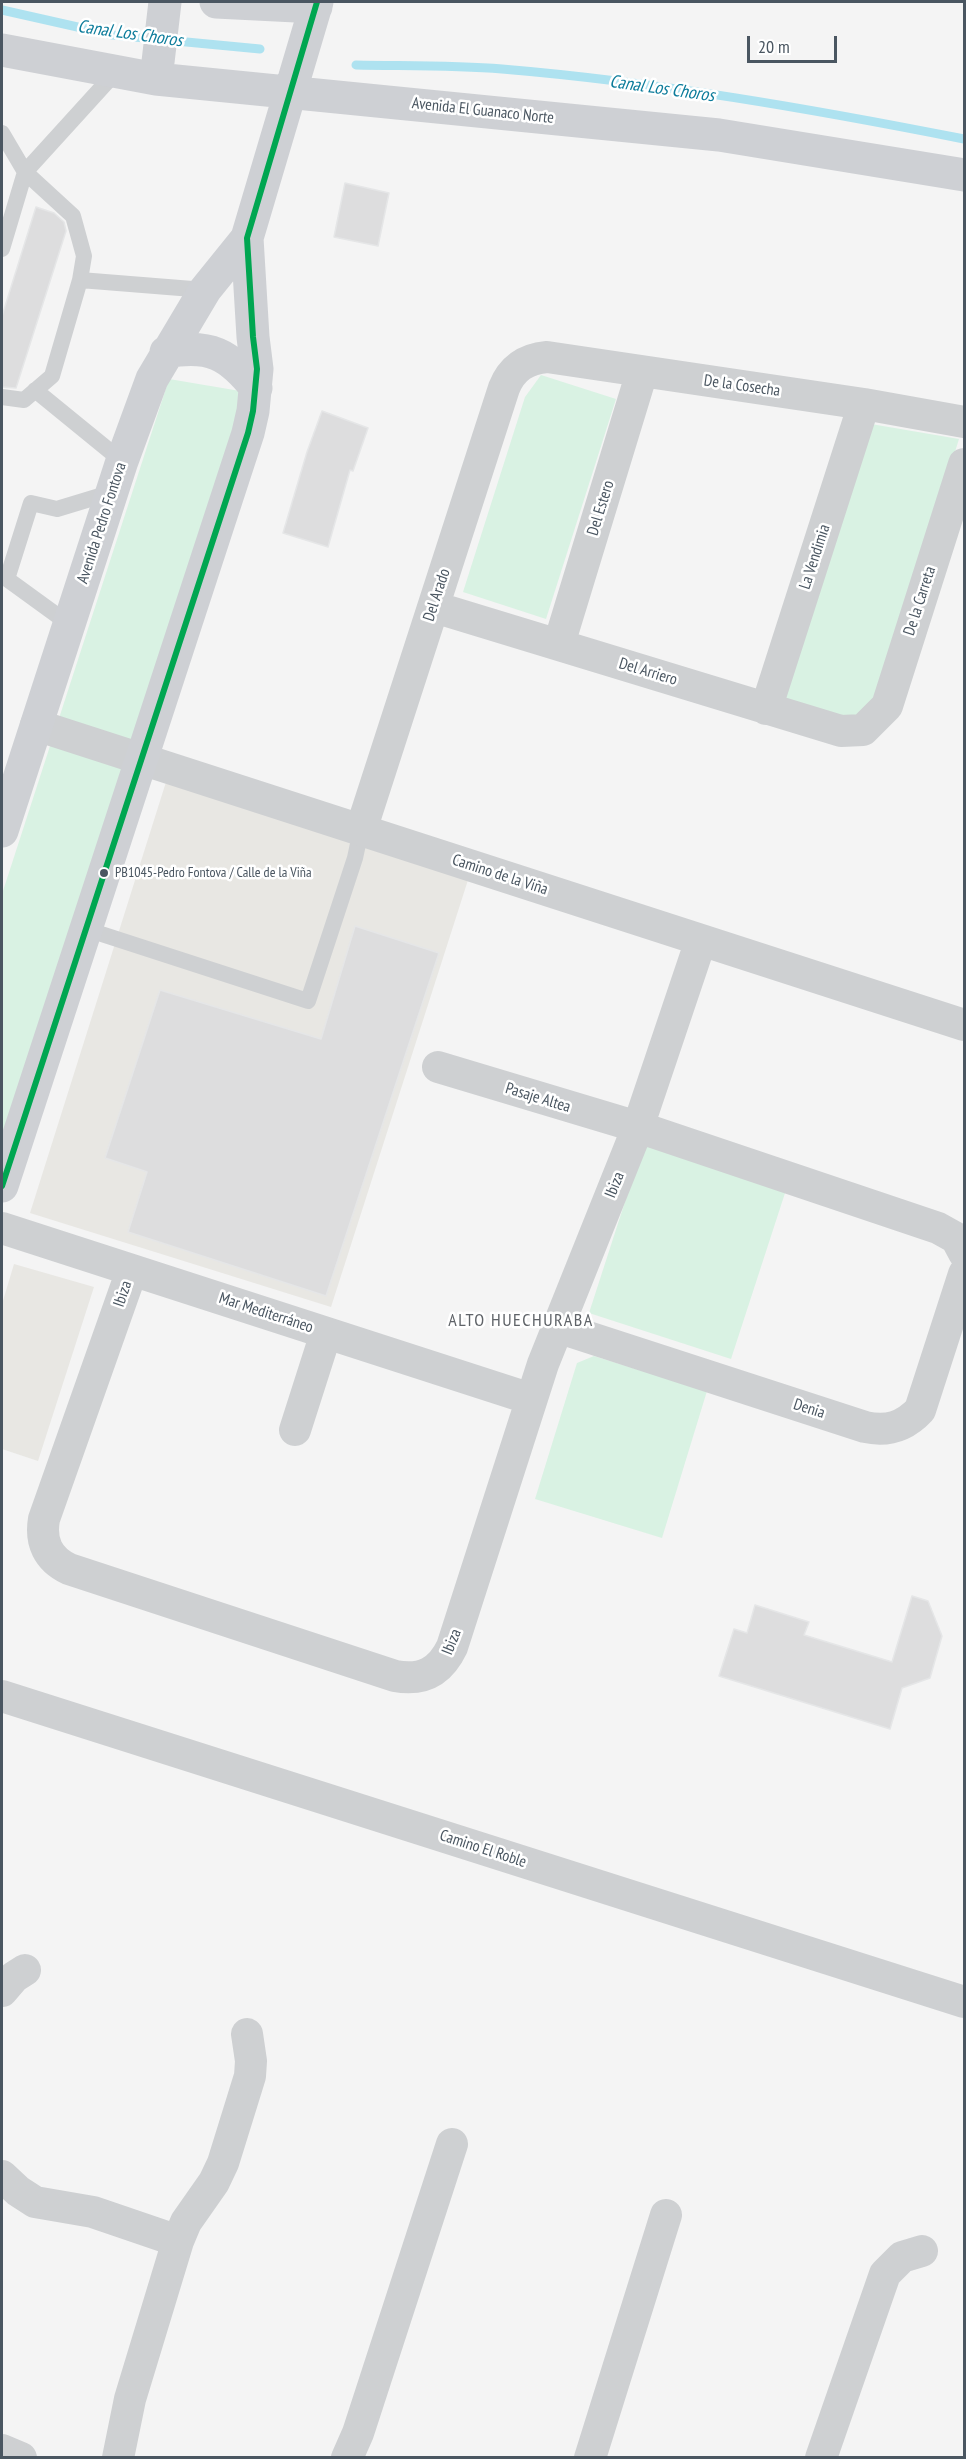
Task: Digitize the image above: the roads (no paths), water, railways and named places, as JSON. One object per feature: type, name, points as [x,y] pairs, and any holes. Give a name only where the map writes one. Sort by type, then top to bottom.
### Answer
[{"type":"street","points":[[216,2],[316,4]]},
{"type":"street","name":"Avenida Pedro Fontova","points":[[2,1186],[248,433],[257,369],[247,238],[316,4]]},
{"type":"street","points":[[156,70],[164,11]]},
{"type":"street","name":"Avenida El Guanaco Norte","points":[[2,50],[116,73],[156,70],[290,92],[719,135],[964,175]]},
{"type":"street","name":"Avenida Pedro Fontova","points":[[2,831],[144,399],[166,352],[205,290],[247,238]]},
{"type":"street","points":[[166,352],[187,348],[209,350],[228,358],[256,388]]},
{"type":"street","name":"De la Cosecha","points":[[521,365],[529,360],[547,357],[864,404],[964,422]]},
{"type":"street","name":"Del Arado","points":[[361,830],[507,379],[521,365]]},
{"type":"street","name":"Del Estero","points":[[559,644],[642,372]]},
{"type":"street","name":"La Vendimia","points":[[766,709],[864,404]]},
{"type":"street","name":"De la Carreta","points":[[863,730],[887,706],[964,464]]},
{"type":"street","name":"Del Arriero","points":[[434,607],[841,731],[863,730]]},
{"type":"street","name":"Camino de la Viña","points":[[36,725],[964,1025]]},
{"type":"street","name":"Ibiza","points":[[132,1270],[44,1519],[42,1530],[47,1551],[60,1565],[69,1569],[395,1676],[418,1678],[428,1675],[439,1668],[447,1658],[531,1399],[557,1327],[638,1127],[701,940]]},
{"type":"street","name":"Pasaje Altea","points":[[438,1067],[638,1127]]},
{"type":"street","points":[[638,1127],[948,1232],[956,1238],[964,1253]]},
{"type":"street","name":"Mar Mediterráneo","points":[[2,1228],[531,1399]]},
{"type":"street","name":"Denia","points":[[557,1327],[865,1427],[878,1430],[891,1429],[903,1425],[920,1410],[964,1274]]},
{"type":"street","points":[[295,1430],[326,1333]]},
{"type":"street","name":"Camino El Roble","points":[[2,1696],[964,2002]]},
{"type":"street","points":[[2,1991],[14,1977],[25,1970]]},
{"type":"street","points":[[118,2457],[130,2399],[178,2241],[186,2222],[214,2182],[223,2163],[250,2076],[251,2061],[247,2034]]},
{"type":"street","points":[[347,2457],[362,2422],[452,2144]]},
{"type":"street","points":[[2,2176],[18,2191],[35,2202],[93,2212],[178,2241]]},
{"type":"street","points":[[590,2457],[666,2215]]},
{"type":"street","points":[[820,2457],[885,2274],[902,2257],[922,2251]]},
{"type":"street","points":[[2,2450],[21,2457]]},
{"type":"lane","points":[[2,249],[25,172],[116,73]]},
{"type":"lane","points":[[2,134],[25,172],[73,216],[84,256],[80,280],[52,376],[24,400],[2,397]]},
{"type":"lane","points":[[80,280],[205,290]]},
{"type":"lane","points":[[35,390],[122,461]]},
{"type":"lane","points":[[69,624],[8,579],[31,503],[57,510],[113,492]]},
{"type":"lane","points":[[86,929],[308,1001],[355,858],[361,830]]},
{"type":"waterway","name":"Canal Los Choros","points":[[2,10],[113,35],[260,49]]},
{"type":"waterway","name":"Canal Los Choros","points":[[356,65],[484,68],[618,81],[792,107],[964,139]]},
{"type":"place","name":"PB1045-Pedro Fontova / Calle de la Viña","points":[[104,873]]},
{"type":"district","name":"ALTO HUECHURABA","points":[[521,1321]]}]
